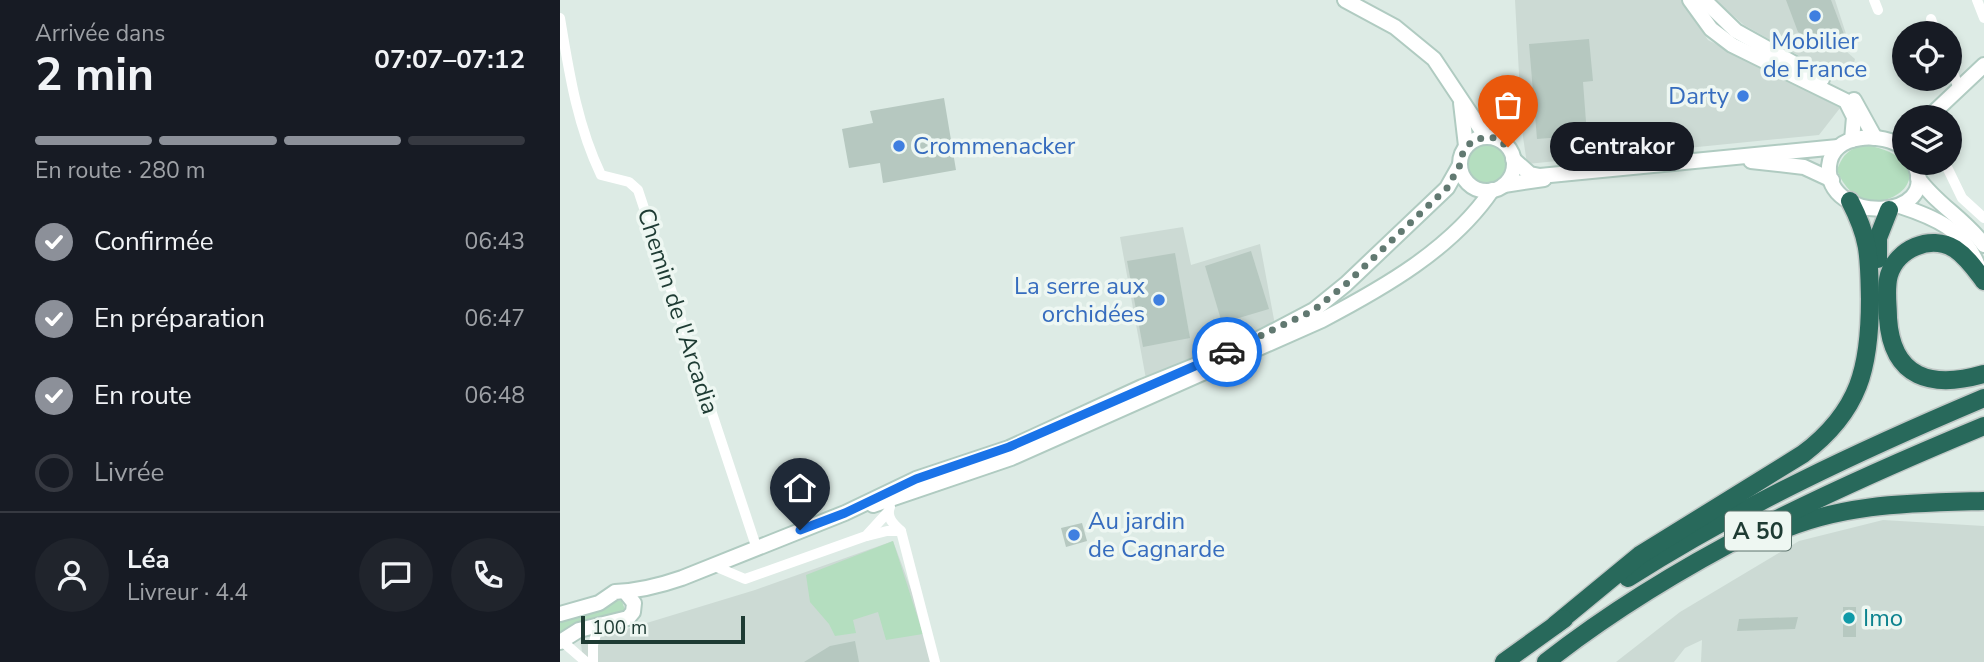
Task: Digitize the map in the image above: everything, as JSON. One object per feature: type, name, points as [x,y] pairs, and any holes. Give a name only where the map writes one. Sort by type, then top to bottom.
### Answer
[{"type":"highway","points":[[1555,625],[1640,555],[1804,454],[1845,411],[1865,367],[1870,342],[1868,249],[1863,225],[1850,201]]},
{"type":"highway","points":[[1894,208],[1878,238],[1879,304],[1884,335],[1905,367],[1930,380],[1949,381],[1984,374]]},
{"type":"highway","points":[[1896,356],[1889,328],[1887,288],[1893,265],[1904,253],[1922,245],[1945,245],[1970,262],[1984,281]]},
{"type":"highway","name":"A 50","points":[[1504,662],[1555,625],[1677,547],[1806,478],[1984,398]]},
{"type":"highway","name":"A 50","points":[[1546,662],[1625,606],[1688,568],[1834,490],[1984,426]]},
{"type":"highway","points":[[1625,606],[1689,580],[1769,536],[1819,517],[1858,508],[1895,504],[1984,501]]},
{"type":"main road","points":[[1345,0],[1409,37],[1433,59],[1486,137]]},
{"type":"main road","points":[[1690,0],[1711,29],[1732,45],[1846,101],[1854,117],[1852,140]]},
{"type":"main road","points":[[1704,0],[1735,31],[1845,92],[1860,109],[1875,138]]},
{"type":"main road","points":[[1962,86],[1984,65]]},
{"type":"main road","points":[[1944,105],[1957,91]]},
{"type":"main road","points":[[561,641],[579,630],[624,621],[634,609],[682,578],[711,565],[845,513],[899,486],[1009,447],[1142,387],[1251,342],[1314,310],[1346,284],[1447,188],[1460,165],[1466,146],[1460,98]]},
{"type":"main road","points":[[1466,146],[1486,137],[1502,142],[1513,159],[1530,174],[1559,176]]},
{"type":"main road","points":[[1460,165],[1462,175],[1470,184],[1481,190],[1559,176],[1838,147],[1852,140],[1875,138],[1892,141]]},
{"type":"main road","points":[[1838,147],[1829,167],[1837,191],[1850,201],[1877,210],[1894,208],[1931,216],[1954,231],[1976,258],[1984,281]]},
{"type":"main road","points":[[845,513],[890,506],[1011,458],[1322,320],[1414,265],[1475,212],[1512,173],[1513,159]]},
{"type":"main road","points":[[1729,159],[1797,166],[1832,180]]},
{"type":"main road","points":[[1894,208],[1910,198],[1915,175]]},
{"type":"main road","points":[[1921,175],[1931,194],[1969,225],[1984,245]]},
{"type":"main road","points":[[560,614],[598,603],[615,592],[626,593],[682,578]]},
{"type":"main road","points":[[626,593],[633,599],[634,609]]},
{"type":"street","points":[[1977,0],[1984,18]]},
{"type":"street","name":"Chemin de l'Arcadia","points":[[560,18],[570,82],[591,154],[601,175],[629,182],[638,191],[756,546]]},
{"type":"street","points":[[1951,175],[1962,198],[1984,218]]},
{"type":"street","points":[[866,536],[890,506],[899,486]]},
{"type":"street","points":[[890,506],[891,520],[901,531],[935,662]]},
{"type":"street","points":[[711,565],[745,579],[866,536],[901,531]]},
{"type":"street","points":[[593,662],[593,645],[599,624]]},
{"type":"street","points":[[561,641],[586,662]]},
{"type":"shaded area","points":[[1515,0],[1681,0],[1708,40],[1840,108],[1819,135],[1527,164],[1522,130]]},
{"type":"shaded area","points":[[1715,0],[1835,0],[1847,37],[1847,52],[1855,59],[1853,67],[1842,80],[1744,25]]},
{"type":"shaded area","points":[[1183,227],[1191,265],[1260,244],[1275,325],[1146,379],[1120,237]]},
{"type":"shaded area","points":[[1883,520],[1984,526],[1984,662],[1701,662],[1702,640],[1685,648],[1674,662],[1616,662],[1680,612],[1799,541]]},
{"type":"shaded area","points":[[893,541],[938,662],[583,662],[581,643],[755,590]]},
{"type":"green space","points":[[1487,143],[1502,149],[1508,164],[1502,179],[1487,185],[1472,179],[1466,164],[1472,149]]},
{"type":"green space","points":[[1867,145],[1892,154],[1892,175],[1908,175],[1908,181],[1900,193],[1885,200],[1867,200],[1850,191],[1837,170],[1848,153]]},
{"type":"green space","points":[[893,541],[923,634],[886,640],[878,612],[853,620],[856,633],[835,636],[829,624],[810,602],[806,575]]},
{"type":"green space","points":[[614,600],[622,601],[625,610],[619,616],[610,615],[560,635],[560,619],[588,614]]},
{"type":"building","name":"Mobilier de France","points":[[1786,0],[1831,0],[1845,37],[1825,45],[1798,32]]},
{"type":"building","points":[[1589,39],[1593,81],[1583,82],[1587,135],[1537,139],[1529,44]]},
{"type":"building","name":"Crommenacker","points":[[944,98],[956,170],[883,183],[880,163],[849,168],[842,129],[873,123],[870,111]]},
{"type":"building","points":[[1251,251],[1269,309],[1222,323],[1205,266]]},
{"type":"building","name":"La serre aux orchidées","points":[[1175,253],[1190,338],[1143,347],[1127,261]]},
{"type":"building","name":"Au jardin de Cagnarde","points":[[1082,523],[1087,541],[1066,547],[1061,528]]},
{"type":"building","name":"Imo","points":[[1843,607],[1856,607],[1856,637],[1843,637]]},
{"type":"building","points":[[1798,617],[1795,629],[1737,631],[1739,619]]},
{"type":"building","points":[[855,641],[859,662],[804,662],[830,646]]},
{"type":"way so far","points":[[1227,352],[1314,310],[1346,284],[1447,188],[1460,165],[1460,158],[1466,146],[1472,141],[1486,137],[1495,138],[1508,147]]},
{"type":"place","name":"Mobilier de France","points":[[1815,16]]},
{"type":"place","name":"Darty","points":[[1743,96]]},
{"type":"place","name":"Crommenacker","points":[[899,146]]},
{"type":"place","name":"Centrakor","points":[[1508,147]]},
{"type":"place","name":"La serre aux orchidées","points":[[1159,300]]},
{"type":"place","name":"Au jardin de Cagnarde","points":[[1074,535]]},
{"type":"place","name":"Imo","points":[[1849,618]]},
{"type":"route","points":[[800,530],[845,513],[916,479],[1009,447],[1227,352]]}]
